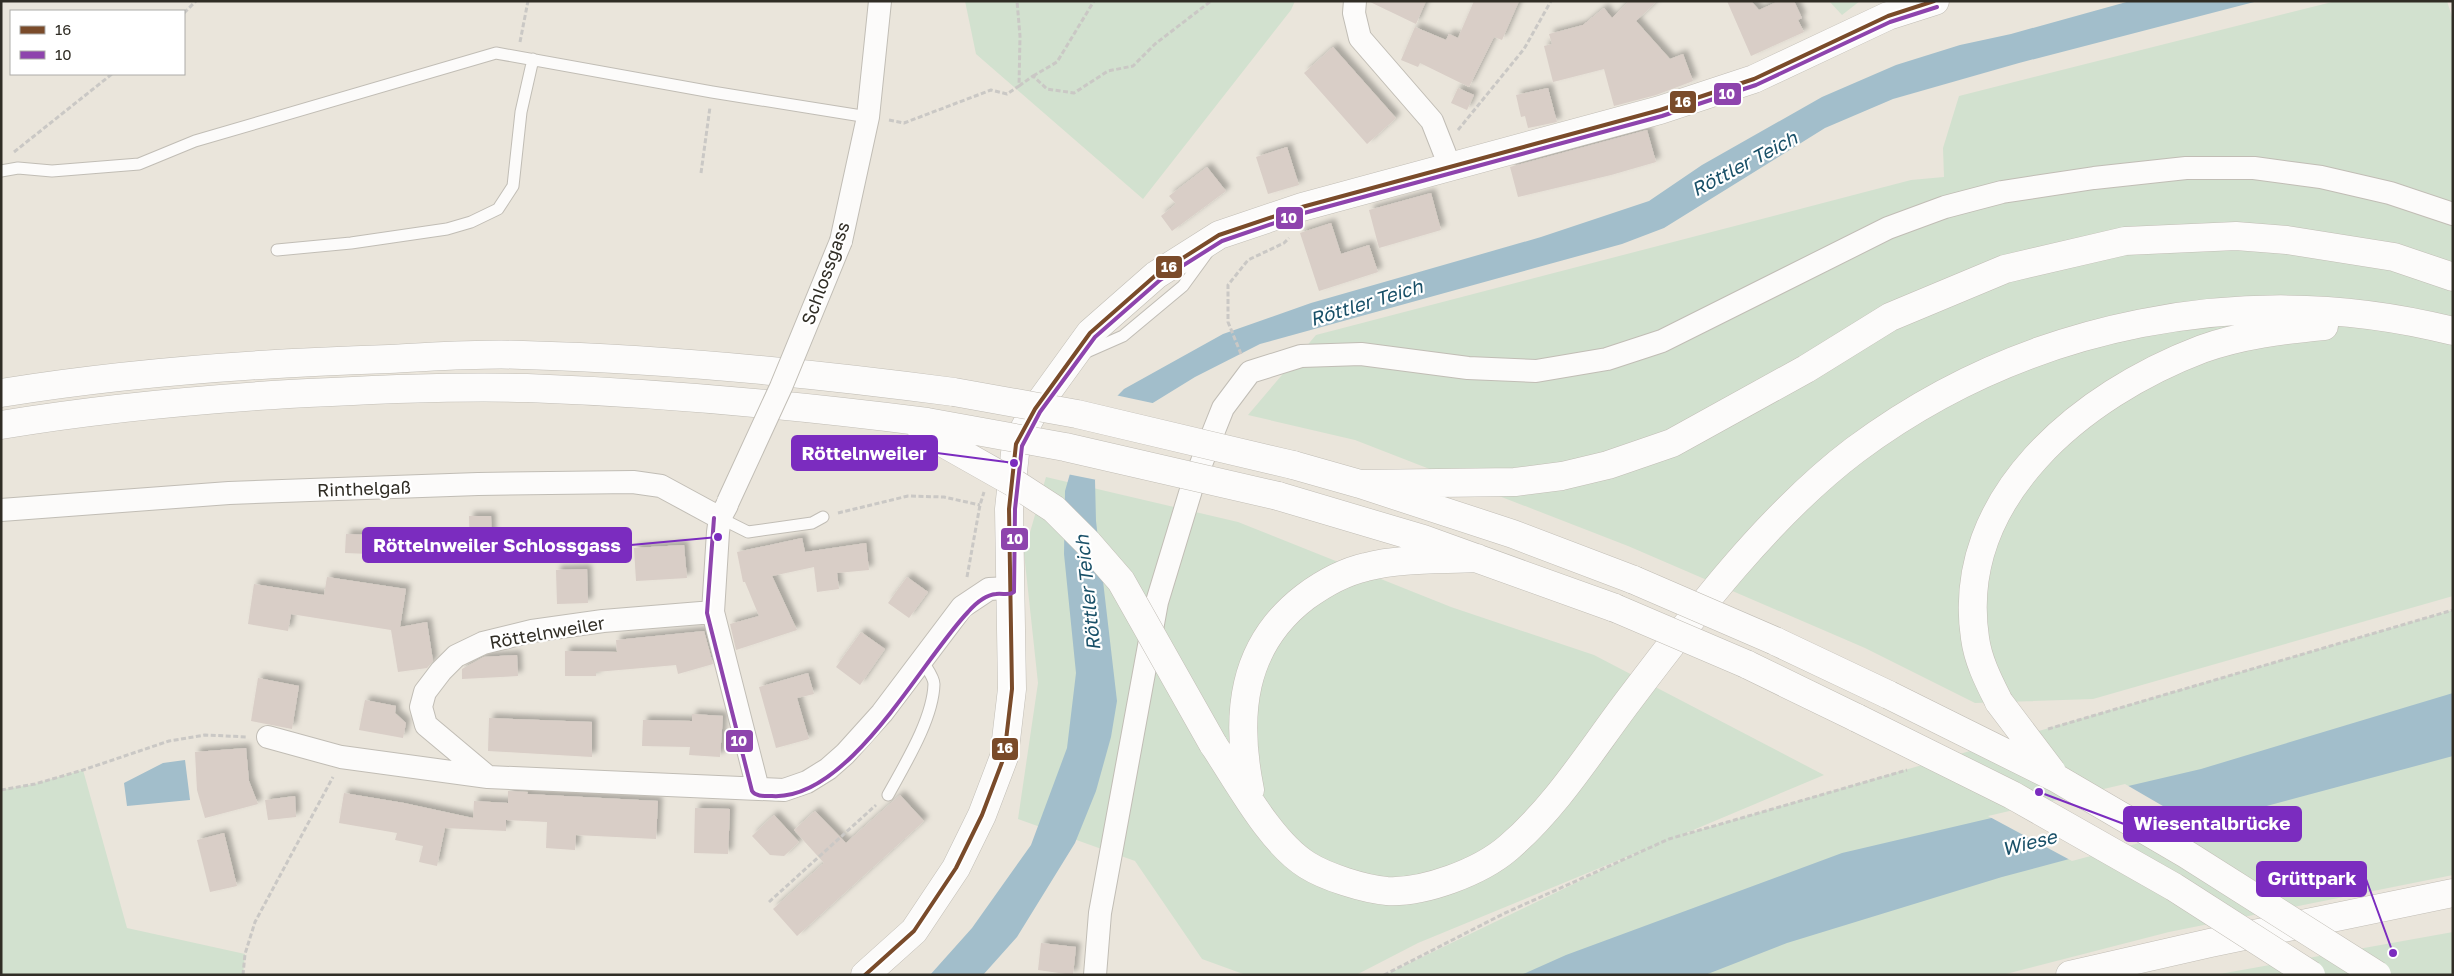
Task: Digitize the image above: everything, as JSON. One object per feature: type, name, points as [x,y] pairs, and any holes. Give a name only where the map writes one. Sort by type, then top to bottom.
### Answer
[{"type":"main road","points":[[865,975],[914,931],[956,868],[982,815],[1004,758],[1012,689],[1008,509],[1016,444],[1035,409],[1090,334],[1156,275],[1219,235],[1445,157],[1660,110],[1754,79],[1888,16],[1935,1]]},
{"type":"main road","points":[[1360,484],[1515,482],[1562,476],[1608,466],[1672,443],[1806,369],[1890,317],[2006,270],[2125,241],[2236,236],[2287,240],[2394,257],[2453,277]]},
{"type":"main road","points":[[917,424],[1054,509],[1088,543],[1121,581],[1213,744],[1268,829],[1306,865],[1342,880],[1388,891],[1432,885],[1472,871],[1506,850],[1544,813],[1677,639],[1758,541],[1804,492],[1855,450],[1909,414],[1967,381],[2029,354],[2097,332],[2160,318],[2236,310],[2333,312],[2389,319],[2453,331]]},
{"type":"main road","points":[[2056,778],[1999,702],[1985,672],[1975,639],[1972,595],[1978,559],[1991,522],[2033,458],[2080,416],[2124,387],[2163,365],[2204,349],[2278,331],[2389,319]]},
{"type":"main road","points":[[1,393],[164,371],[272,362],[520,354],[711,364],[834,376],[954,392],[1077,414],[1293,465],[1360,484],[1513,534],[1634,580],[1775,641],[2056,778],[2186,854],[2377,975]]},
{"type":"main road","points":[[1,425],[201,400],[364,390],[515,388],[684,396],[798,406],[1065,447],[1278,496],[1355,518],[1476,558],[1615,608],[1746,664],[2012,795],[2174,887],[2311,975]]},
{"type":"main road","points":[[1252,802],[1243,758],[1242,714],[1246,685],[1257,655],[1291,608],[1319,587],[1342,575],[1366,566],[1476,558]]},
{"type":"main road","points":[[2070,975],[2210,943],[2453,894]]},
{"type":"street","name":"Schlossgass","points":[[724,510],[781,387],[841,241],[868,117],[880,1]]},
{"type":"street","points":[[1356,1],[1354,13],[1360,38],[1432,121],[1445,157]]},
{"type":"street","points":[[1095,975],[1100,913],[1157,602],[1191,490],[1223,408],[1250,372],[1301,356],[1351,354],[1468,368],[1536,370],[1607,360],[1662,341],[1896,225],[1945,207],[2002,192],[2094,178],[2186,168],[2254,168],[2338,181],[2390,193],[2453,214]]},
{"type":"street","name":"Rinthelgaß","points":[[1,510],[229,493],[478,484],[633,482],[661,486],[724,510]]},
{"type":"street","points":[[724,510],[713,612],[758,789]]},
{"type":"street","points":[[268,737],[341,757],[488,777],[784,790],[807,782],[828,770],[882,713],[962,607],[989,589],[1009,588]]},
{"type":"street","name":"Röttelnweiler","points":[[488,777],[426,725],[421,707],[425,692],[441,671],[456,656],[483,643],[532,632],[603,621],[713,612]]},
{"type":"lane","points":[[1,171],[18,168],[52,171],[139,164],[195,141],[496,53],[518,55],[712,92],[868,117]]},
{"type":"lane","points":[[277,250],[351,243],[447,228],[471,222],[498,208],[512,186],[521,112],[533,59]]},
{"type":"lane","points":[[724,510],[748,532],[812,522],[823,517]]},
{"type":"lane","points":[[888,795],[910,755],[928,711],[934,682],[922,660]]},
{"type":"path","points":[[185,12],[196,1]]},
{"type":"path","points":[[518,55],[528,1]]},
{"type":"path","points":[[1017,1],[1020,36],[1019,86]]},
{"type":"path","points":[[868,117],[904,123],[991,90],[1007,94],[1057,62],[1094,1]]},
{"type":"path","points":[[1033,76],[1047,90],[1074,93],[1108,71],[1133,66],[1155,44],[1211,1]]},
{"type":"path","points":[[1445,157],[1471,115],[1524,49],[1551,1]]},
{"type":"path","points":[[9,156],[111,75]]},
{"type":"path","points":[[702,173],[712,92]]},
{"type":"path","points":[[1242,357],[1228,322],[1228,285],[1248,260],[1284,243],[1290,237]]},
{"type":"path","points":[[823,517],[908,496],[944,497],[980,505],[962,607]]},
{"type":"path","points":[[2038,732],[2453,610]]},
{"type":"path","points":[[1,790],[35,784],[169,741],[204,736],[268,737]]},
{"type":"path","points":[[243,975],[244,954],[256,922],[334,776],[341,757]]},
{"type":"path","points":[[1384,975],[1503,914],[1669,839],[1914,768]]},
{"type":"path","points":[[769,902],[888,795]]},
{"type":"green space","points":[[965,1],[1295,1],[1291,10],[1143,199],[976,54]]},
{"type":"green space","points":[[1829,1],[1860,1],[1842,15]]},
{"type":"green space","points":[[2336,1],[2447,1],[2453,20],[2453,596],[2093,699],[1975,703],[1865,648],[1628,546],[1355,440],[1248,415],[1316,335],[1911,180],[1944,177],[1943,148],[1959,96]]},
{"type":"green space","points":[[1046,477],[1238,522],[1451,607],[1594,655],[1824,775],[1679,836],[2453,610],[2453,875],[2169,932],[2002,975],[1385,975],[1648,848],[1418,943],[1356,975],[1246,975],[1202,959],[1135,861],[1018,819],[1038,683],[1024,553]]},
{"type":"green space","points":[[83,770],[127,928],[245,954],[243,975],[1,975],[1,790],[35,784]]},
{"type":"green space","points":[[2453,932],[2453,975],[2214,975]]},
{"type":"water","name":"Röttler Teich","points":[[2130,1],[2258,1],[2019,63],[1893,99],[1825,128],[1664,228],[1622,244],[1260,344],[1195,377],[1143,409],[1120,433],[1095,480],[1096,521],[1117,701],[1111,737],[1096,791],[1075,843],[1017,937],[983,975],[930,975],[972,928],[1031,845],[1067,748],[1076,673],[1064,554],[1065,491],[1082,432],[1124,389],[1223,334],[1311,303],[1541,237],[1649,201],[1702,165],[1822,97],[1896,65],[1960,45],[2011,34]]},
{"type":"water","name":"Wiese","points":[[2453,693],[2453,756],[2002,877],[1787,943],[1705,975],[1521,975],[1566,955],[1842,853],[2201,769]]},
{"type":"water","points":[[185,760],[190,800],[127,806],[124,783],[163,763]]},
{"type":"pier","points":[[1115,395],[1157,404],[1145,411],[1122,435],[1097,480],[1067,474],[1080,431]]},
{"type":"pier","points":[[2125,784],[2199,827],[2072,861],[1988,816]]},
{"type":"building","points":[[1368,1],[1426,1],[1416,24]]},
{"type":"building","points":[[1474,1],[1519,1],[1502,40],[1494,37],[1469,87],[1420,63],[1418,67],[1401,60],[1415,27],[1446,40],[1449,34],[1458,38]]},
{"type":"building","points":[[1629,1],[1657,1],[1636,21],[1670,59],[1683,54],[1693,81],[1656,95],[1614,106],[1604,69],[1553,82],[1544,46],[1552,44],[1549,34],[1583,25],[1604,8],[1612,18]]},
{"type":"building","points":[[1727,1],[1751,1],[1759,10],[1779,1],[1794,1],[1802,18],[1798,20],[1804,32],[1751,56]]},
{"type":"building","points":[[1333,47],[1396,118],[1367,144],[1304,73]]},
{"type":"building","points":[[1458,88],[1474,95],[1467,110],[1451,103]]},
{"type":"building","points":[[1548,88],[1557,122],[1528,128],[1525,116],[1521,117],[1516,95]]},
{"type":"building","points":[[1647,130],[1656,162],[1611,175],[1518,197],[1510,167]]},
{"type":"building","points":[[1287,147],[1299,185],[1268,194],[1256,157]]},
{"type":"building","points":[[1207,167],[1226,191],[1172,231],[1161,216],[1176,204],[1169,196]]},
{"type":"building","points":[[1431,193],[1441,230],[1379,248],[1369,210]]},
{"type":"building","points":[[1331,223],[1341,254],[1369,245],[1378,272],[1319,291],[1300,233]]},
{"type":"building","points":[[469,516],[491,516],[492,549],[470,549]]},
{"type":"building","points":[[346,534],[397,536],[396,555],[345,553]]},
{"type":"building","points":[[802,538],[805,552],[866,543],[869,570],[837,573],[839,589],[817,592],[814,567],[772,576],[797,630],[736,650],[730,624],[759,616],[745,582],[743,582],[737,552]]},
{"type":"building","points":[[684,545],[687,578],[636,581],[634,548]]},
{"type":"building","points":[[587,569],[588,603],[557,604],[556,570]]},
{"type":"building","points":[[327,577],[406,589],[400,627],[427,622],[433,661],[427,668],[398,672],[391,630],[291,614],[288,631],[248,624],[254,584],[324,595]]},
{"type":"building","points":[[907,577],[928,592],[909,618],[888,603]]},
{"type":"building","points":[[704,631],[713,664],[678,674],[676,665],[596,672],[596,676],[565,676],[565,651],[617,652],[616,640]]},
{"type":"building","points":[[861,632],[885,649],[860,685],[836,667]]},
{"type":"building","points":[[517,655],[518,676],[462,679],[462,669],[484,657]]},
{"type":"building","points":[[808,673],[814,694],[797,698],[809,739],[776,748],[759,687]]},
{"type":"building","points":[[258,678],[299,686],[292,729],[251,721]]},
{"type":"building","points":[[365,700],[396,706],[395,713],[406,723],[403,738],[359,730]]},
{"type":"building","points":[[692,714],[723,716],[720,757],[689,755],[690,747],[642,746],[643,720],[692,721]]},
{"type":"building","points":[[489,718],[592,722],[592,757],[488,751]]},
{"type":"building","points":[[246,748],[249,781],[258,804],[205,818],[197,790],[195,752]]},
{"type":"building","points":[[508,791],[528,792],[527,794],[658,801],[656,839],[576,835],[575,850],[546,848],[547,822],[506,820],[506,831],[445,828],[437,866],[419,862],[423,846],[395,840],[397,833],[339,823],[344,793],[404,803],[473,818],[474,801],[508,803]]},
{"type":"building","points":[[900,795],[924,821],[797,936],[773,909],[824,863],[794,830],[815,811],[846,843]]},
{"type":"building","points":[[295,796],[296,817],[268,820],[265,800]]},
{"type":"building","points":[[695,808],[730,809],[728,854],[694,853]]},
{"type":"building","points":[[774,815],[799,842],[784,856],[770,855],[752,836]]},
{"type":"building","points":[[224,833],[237,886],[210,892],[197,840]]},
{"type":"building","points":[[1041,943],[1076,947],[1073,975],[1038,970]]},
{"type":"transit line","name":"16","points":[[865,975],[914,931],[956,868],[982,815],[1004,757],[1012,689],[1009,509],[1016,444],[1035,409],[1090,333],[1156,275],[1219,235],[1302,207],[1660,110],[1754,79],[1888,16],[1934,1]]},
{"type":"transit line","name":"10","points":[[714,518],[707,613],[752,791],[758,795],[766,796],[801,792],[829,776],[855,753],[881,724],[949,634],[974,606],[984,598],[992,595],[1014,592],[1015,509],[1022,446],[1040,412],[1095,337],[1160,280],[1222,241],[1304,213],[1662,116],[1756,85],[1890,22],[1937,7]]},
{"type":"place","name":"Röttelnweiler","points":[[1014,463]]},
{"type":"place","name":"Röttelnweiler Schlossgass","points":[[718,537]]},
{"type":"place","name":"Wiesentalbrücke","points":[[2039,792]]},
{"type":"place","name":"Grüttpark","points":[[2393,953]]}]
